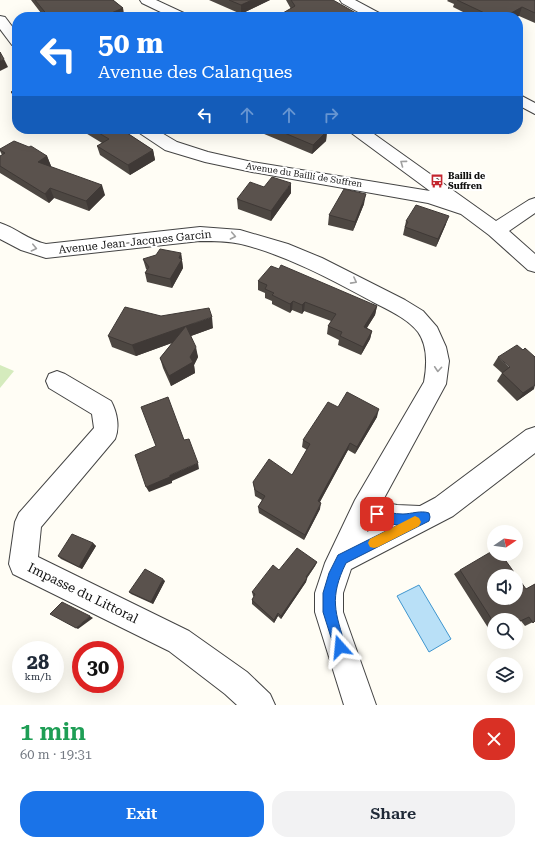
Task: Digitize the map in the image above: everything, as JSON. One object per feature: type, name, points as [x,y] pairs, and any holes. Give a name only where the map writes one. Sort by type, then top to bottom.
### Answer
[{"type":"street","points":[[146,0],[171,12]]},
{"type":"street","points":[[346,0],[367,12]]},
{"type":"street","points":[[0,20],[12,36]]},
{"type":"street","points":[[523,102],[535,109]]},
{"type":"street","name":"Avenue du Bailli de Suffren","points":[[152,134],[171,146],[205,157],[252,167],[430,197],[469,210]]},
{"type":"street","points":[[363,134],[496,230],[535,265]]},
{"type":"street","points":[[409,193],[421,176]]},
{"type":"street","points":[[496,230],[535,204]]},
{"type":"street","name":"Avenue Jean-Jacques Garcin","points":[[0,230],[14,240],[28,247],[46,251],[200,234],[224,234],[245,238],[278,248],[347,278],[406,310],[424,326],[434,343],[438,357],[438,370],[435,384],[364,509],[335,573],[329,593],[329,612],[360,705]]},
{"type":"street","name":"Impasse du Littoral","points":[[57,381],[104,408],[106,431],[28,522],[23,564],[179,640],[236,682],[259,705]]},
{"type":"street","points":[[342,559],[444,507],[535,438]]},
{"type":"street","points":[[364,509],[391,519],[404,520],[425,517]]},
{"type":"green space","points":[[0,365],[14,371],[0,388]]},
{"type":"water","points":[[419,585],[451,639],[429,652],[397,596]]},
{"type":"building","points":[[35,0],[113,0],[123,8],[114,12],[45,12]]},
{"type":"building","points":[[229,0],[252,0],[241,5]]},
{"type":"building","points":[[291,0],[333,0],[354,12],[285,12],[295,6]]},
{"type":"building","points":[[457,0],[535,0],[535,13],[522,7],[513,12],[482,12]]},
{"type":"building","points":[[0,52],[4,59],[0,61]]},
{"type":"building","points":[[100,134],[129,134],[153,150],[128,165],[97,146],[109,139]]},
{"type":"building","points":[[287,134],[324,134],[313,145]]},
{"type":"building","points":[[14,141],[29,147],[31,146],[47,156],[38,162],[102,185],[86,201],[50,188],[45,194],[0,166],[0,156],[5,153],[0,149]]},
{"type":"building","points":[[272,177],[291,183],[271,211],[237,199],[250,182],[264,187]]},
{"type":"building","points":[[344,189],[366,194],[355,222],[329,215]]},
{"type":"building","points":[[416,205],[449,216],[438,239],[405,227],[408,222],[406,221]]},
{"type":"building","points":[[160,249],[181,253],[179,258],[182,259],[170,279],[145,273],[149,267],[143,259],[156,255]]},
{"type":"building","points":[[281,265],[377,306],[364,327],[372,331],[363,347],[340,336],[342,332],[328,326],[336,314],[305,302],[302,305],[293,301],[290,304],[272,295],[274,293],[265,289],[267,285],[258,281],[271,266],[279,269]]},
{"type":"building","points":[[125,307],[161,316],[209,308],[212,317],[132,345],[108,336]]},
{"type":"building","points":[[186,326],[196,347],[190,357],[193,362],[169,376],[160,358]]},
{"type":"building","points":[[517,345],[523,350],[525,348],[535,357],[535,385],[523,393],[502,373],[510,367],[498,357]]},
{"type":"building","points":[[347,392],[379,409],[357,447],[350,443],[318,501],[321,503],[305,535],[258,507],[265,496],[255,490],[253,482],[269,459],[292,475],[310,444],[303,440],[328,402],[338,407]]},
{"type":"building","points":[[168,397],[184,440],[189,439],[198,463],[146,487],[135,455],[156,446],[141,407]]},
{"type":"building","points":[[72,534],[93,543],[79,567],[58,556]]},
{"type":"building","points":[[297,548],[317,562],[281,616],[278,613],[274,620],[252,600],[255,594],[252,592],[273,565],[279,570]]},
{"type":"building","points":[[487,554],[487,561],[506,561],[512,569],[487,569],[487,605],[523,605],[523,585],[526,589],[535,584],[535,621],[533,623],[529,617],[523,620],[523,613],[488,613],[460,570]]},
{"type":"building","points":[[145,569],[163,579],[151,602],[129,592]]},
{"type":"building","points":[[62,602],[90,616],[76,628],[50,614]]},
{"type":"slow traffic","points":[[374,543],[415,522]]},
{"type":"place","name":"Bailli de Suffren","points":[[437,181]]},
{"type":"route","points":[[340,647],[329,612],[329,593],[335,573],[342,559],[425,517],[404,520],[391,519],[377,514]]}]
